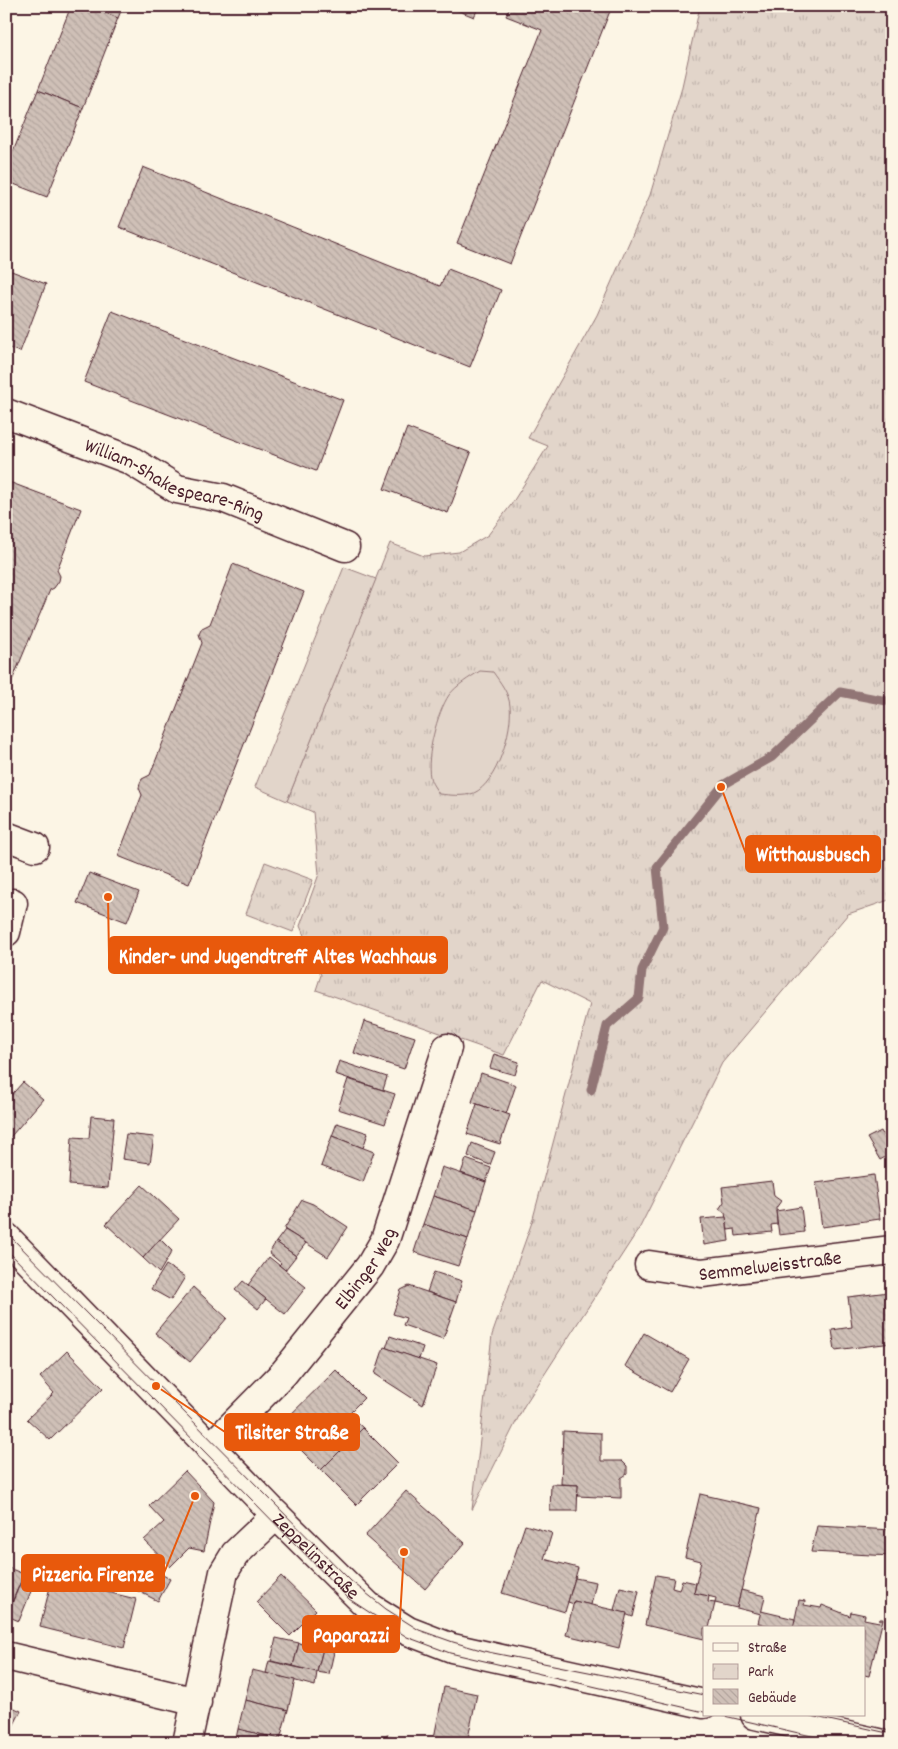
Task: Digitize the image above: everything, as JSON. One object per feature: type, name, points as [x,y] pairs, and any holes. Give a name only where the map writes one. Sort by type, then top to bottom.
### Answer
[{"type":"street","name":"William-Shakespeare-Ring","points":[[6,413],[130,460],[177,490],[223,498],[345,547]]},
{"type":"street","points":[[6,836],[35,847]]},
{"type":"street","points":[[6,932],[13,903]]},
{"type":"street","name":"Elbinger Weg","points":[[210,1448],[282,1374],[370,1266],[385,1240],[447,1048]]},
{"type":"street","name":"Zeppelinstraße","points":[[10,1246],[368,1606],[408,1631],[452,1648],[703,1704]]},
{"type":"street","name":"Semmelweisstraße","points":[[649,1265],[702,1273],[892,1250]]},
{"type":"street","points":[[187,1743],[224,1572],[235,1554],[276,1515]]},
{"type":"street","points":[[6,1656],[197,1702]]},
{"type":"street","points":[[759,1716],[871,1742]]},
{"type":"green space","points":[[700,6],[892,6],[892,899],[848,914],[722,1063],[640,1227],[524,1406],[472,1510],[492,1335],[532,1222],[590,1004],[542,980],[504,1055],[316,990],[321,975],[300,926],[319,874],[313,812],[287,801],[390,543],[424,556],[459,552],[488,535],[511,505],[548,446],[528,438],[597,315],[650,195],[681,91]]},
{"type":"green space","points":[[344,567],[376,579],[287,801],[255,787]]},
{"type":"green space","points":[[480,671],[493,672],[508,697],[510,706],[509,728],[502,754],[490,778],[474,793],[461,795],[439,794],[432,784],[429,768],[431,747],[440,712],[452,691]]},
{"type":"green space","points":[[265,862],[313,880],[293,932],[246,914]]},
{"type":"building","points":[[71,6],[89,6],[118,18],[83,108],[38,90]]},
{"type":"building","points":[[89,6],[123,6],[118,18]]},
{"type":"building","points":[[447,6],[479,6],[474,17]]},
{"type":"building","points":[[510,6],[612,6],[510,264],[457,243],[542,30],[506,16]]},
{"type":"building","points":[[38,90],[83,108],[47,197],[6,181],[6,169]]},
{"type":"building","points":[[143,167],[440,286],[448,269],[501,290],[470,367],[119,227]]},
{"type":"building","points":[[6,269],[46,284],[20,352],[6,347]]},
{"type":"building","points":[[112,311],[343,400],[316,471],[84,382]]},
{"type":"building","points":[[407,428],[471,453],[448,513],[384,489]]},
{"type":"building","points":[[9,482],[81,509],[57,570],[60,576],[59,581],[50,590],[6,695],[6,489]]},
{"type":"building","points":[[233,564],[304,592],[189,884],[118,856],[142,795],[139,788],[140,783],[142,779],[150,775],[202,643],[199,634],[202,628],[210,624]]},
{"type":"building","points":[[89,873],[139,892],[127,922],[77,903]]},
{"type":"building","points":[[364,1021],[415,1037],[404,1069],[354,1053]]},
{"type":"building","points":[[494,1054],[519,1062],[515,1075],[490,1068]]},
{"type":"building","points":[[339,1061],[387,1077],[383,1090],[335,1074]]},
{"type":"building","points":[[481,1073],[516,1085],[506,1114],[472,1102]]},
{"type":"building","points":[[348,1079],[395,1094],[385,1124],[338,1109]]},
{"type":"building","points":[[23,1082],[43,1099],[6,1142],[6,1101]]},
{"type":"building","points":[[477,1104],[510,1115],[500,1144],[467,1134]]},
{"type":"building","points":[[91,1116],[114,1118],[108,1188],[69,1185],[72,1137],[89,1138]]},
{"type":"building","points":[[337,1123],[368,1133],[363,1148],[332,1136]]},
{"type":"building","points":[[881,1131],[892,1153],[880,1160],[867,1138]]},
{"type":"building","points":[[126,1134],[154,1137],[150,1163],[122,1159]]},
{"type":"building","points":[[332,1136],[374,1152],[363,1182],[321,1166]]},
{"type":"building","points":[[472,1143],[495,1152],[490,1165],[468,1156]]},
{"type":"building","points":[[466,1159],[491,1168],[486,1182],[461,1173]]},
{"type":"building","points":[[442,1167],[486,1182],[477,1210],[433,1196]]},
{"type":"building","points":[[874,1175],[880,1219],[822,1227],[816,1183]]},
{"type":"building","points":[[772,1181],[774,1196],[781,1201],[776,1208],[777,1224],[771,1225],[772,1232],[736,1236],[735,1229],[728,1230],[725,1213],[719,1209],[724,1202],[722,1187]]},
{"type":"building","points":[[142,1185],[179,1219],[143,1258],[106,1224]]},
{"type":"building","points":[[433,1196],[477,1210],[468,1239],[423,1224]]},
{"type":"building","points":[[302,1200],[313,1204],[348,1227],[328,1257],[284,1229]]},
{"type":"building","points":[[801,1207],[804,1232],[779,1235],[776,1211]]},
{"type":"building","points":[[726,1217],[729,1241],[704,1245],[701,1219]]},
{"type":"building","points":[[423,1224],[468,1239],[458,1266],[414,1252]]},
{"type":"building","points":[[285,1230],[306,1243],[296,1256],[276,1242]]},
{"type":"building","points":[[160,1239],[172,1251],[159,1273],[143,1258]]},
{"type":"building","points":[[276,1242],[296,1256],[285,1270],[279,1265],[281,1263],[269,1253]]},
{"type":"building","points":[[269,1257],[306,1287],[285,1314],[248,1285]]},
{"type":"building","points":[[166,1265],[185,1277],[171,1300],[151,1289]]},
{"type":"building","points":[[434,1272],[462,1281],[456,1302],[427,1292]]},
{"type":"building","points":[[243,1281],[266,1299],[258,1309],[235,1290]]},
{"type":"building","points":[[409,1286],[456,1302],[443,1339],[403,1325],[406,1318],[393,1314],[401,1290]]},
{"type":"building","points":[[193,1287],[227,1318],[190,1362],[155,1333]]},
{"type":"building","points":[[889,1292],[892,1343],[835,1350],[832,1330],[852,1327],[848,1297]]},
{"type":"building","points":[[644,1333],[689,1359],[670,1392],[625,1366]]},
{"type":"building","points":[[390,1336],[423,1347],[419,1359],[386,1348]]},
{"type":"building","points":[[384,1347],[437,1365],[423,1405],[375,1374]]},
{"type":"building","points":[[67,1351],[103,1388],[50,1440],[27,1419],[54,1393],[40,1377]]},
{"type":"building","points":[[336,1370],[364,1398],[348,1414],[363,1428],[321,1470],[278,1427]]},
{"type":"building","points":[[363,1428],[398,1463],[356,1505],[321,1470]]},
{"type":"building","points":[[563,1431],[601,1433],[601,1461],[622,1461],[627,1466],[627,1474],[621,1478],[621,1498],[577,1496],[578,1485],[561,1484]]},
{"type":"building","points":[[185,1471],[214,1502],[204,1551],[189,1548],[170,1567],[144,1540],[164,1522],[149,1506]]},
{"type":"building","points":[[551,1484],[578,1485],[577,1511],[550,1511]]},
{"type":"building","points":[[406,1491],[465,1543],[425,1589],[365,1536]]},
{"type":"building","points":[[700,1494],[761,1508],[737,1608],[715,1603],[716,1598],[694,1593],[701,1561],[685,1557]]},
{"type":"building","points":[[525,1525],[552,1533],[544,1559],[578,1568],[565,1612],[502,1593]]},
{"type":"building","points":[[817,1526],[892,1530],[892,1556],[811,1552]]},
{"type":"building","points":[[6,1567],[24,1574],[6,1616]]},
{"type":"building","points":[[148,1567],[170,1579],[158,1601],[136,1590]]},
{"type":"building","points":[[26,1569],[38,1574],[19,1621],[7,1616]]},
{"type":"building","points":[[656,1575],[674,1578],[672,1588],[679,1590],[682,1580],[696,1583],[694,1593],[709,1596],[708,1602],[715,1603],[709,1626],[703,1626],[703,1639],[645,1625]]},
{"type":"building","points":[[281,1576],[316,1610],[290,1636],[256,1602]]},
{"type":"building","points":[[575,1578],[596,1582],[591,1605],[574,1601],[574,1604],[568,1602]]},
{"type":"building","points":[[52,1579],[136,1599],[124,1648],[40,1627]]},
{"type":"building","points":[[620,1587],[639,1591],[633,1617],[614,1610]]},
{"type":"building","points":[[741,1590],[765,1596],[761,1614],[737,1608]]},
{"type":"building","points":[[799,1600],[805,1601],[804,1605],[821,1608],[822,1605],[850,1616],[851,1612],[865,1615],[864,1619],[879,1622],[880,1619],[883,1619],[869,1676],[866,1675],[866,1626],[793,1626]]},
{"type":"building","points":[[574,1601],[627,1613],[619,1648],[566,1635]]},
{"type":"building","points":[[761,1611],[795,1619],[793,1626],[771,1626],[758,1623]]},
{"type":"building","points":[[276,1638],[299,1643],[293,1666],[271,1661]]},
{"type":"building","points":[[299,1643],[323,1649],[317,1672],[293,1666]]},
{"type":"building","points":[[323,1649],[334,1652],[329,1674],[317,1672]]},
{"type":"building","points":[[269,1661],[317,1672],[315,1686],[266,1673]]},
{"type":"building","points":[[252,1670],[295,1680],[288,1710],[245,1700]]},
{"type":"building","points":[[444,1687],[477,1694],[467,1743],[433,1743]]},
{"type":"building","points":[[245,1700],[288,1710],[280,1739],[238,1729]]},
{"type":"building","points":[[6,1704],[21,1711],[6,1740]]},
{"type":"building","points":[[238,1729],[280,1739],[279,1743],[235,1743]]},
{"type":"building","points":[[387,1735],[421,1743],[365,1743],[367,1736],[386,1741]]},
{"type":"waterway","points":[[591,1090],[607,1026],[639,998],[642,970],[663,927],[657,867],[723,785],[772,757],[840,692],[892,702]]},
{"type":"tram line","points":[[6,1232],[351,1581],[386,1609],[419,1630],[488,1652],[703,1695]]},
{"type":"tram line","points":[[6,1249],[349,1599],[407,1637],[450,1653],[703,1712]]},
{"type":"tram line","points":[[724,1716],[842,1743]]},
{"type":"tram line","points":[[811,1716],[892,1734]]},
{"type":"place","name":"Witthausbusch","points":[[721,787]]},
{"type":"place","name":"Kinder- und Jugendtreff Altes Wachhaus","points":[[108,897]]},
{"type":"place","name":"Tilsiter Straße","points":[[156,1386]]},
{"type":"place","name":"Pizzeria Firenze","points":[[195,1496]]},
{"type":"place","name":"Paparazzi","points":[[404,1552]]}]
